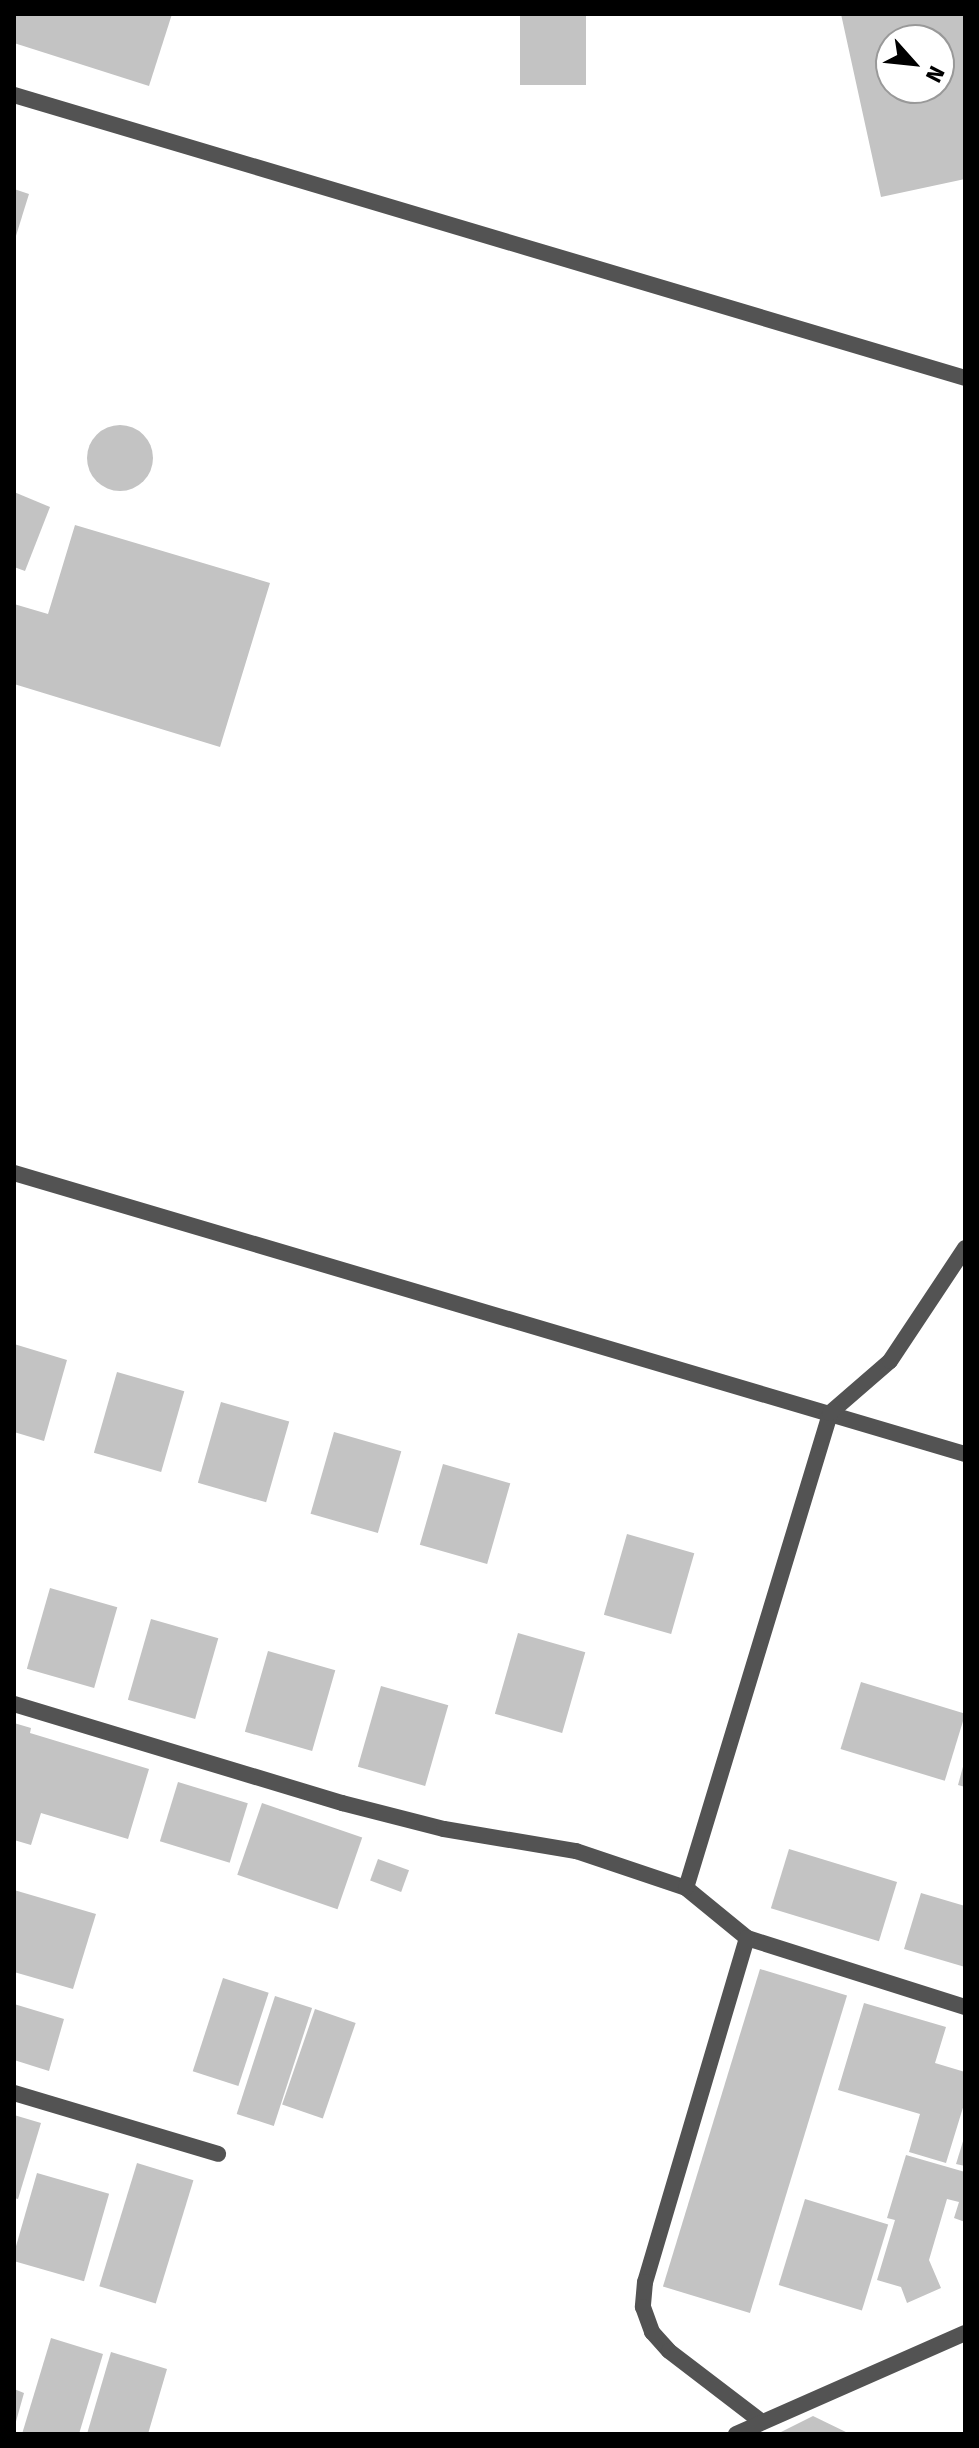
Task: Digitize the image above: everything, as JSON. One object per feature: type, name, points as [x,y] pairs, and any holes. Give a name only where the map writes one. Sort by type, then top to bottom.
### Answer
[{"type":"street","points":[[14,95],[965,378]]},
{"type":"street","points":[[14,1173],[965,1454]]},
{"type":"street","points":[[686,1888],[830,1413],[890,1361],[965,1248]]},
{"type":"street","points":[[14,1704],[342,1803],[444,1829],[576,1851],[686,1888],[747,1938],[965,2007]]},
{"type":"street","points":[[747,1938],[645,2282],[643,2307],[652,2332],[669,2351],[762,2422]]},
{"type":"street","points":[[14,2093],[218,2154]]},
{"type":"street","points":[[736,2434],[965,2333]]},
{"type":"building","points":[[14,14],[172,14],[149,86],[14,43]]},
{"type":"building","points":[[520,14],[586,14],[586,85],[520,85]]},
{"type":"building","points":[[841,14],[965,14],[965,179],[881,197]]},
{"type":"building","points":[[14,189],[29,194],[15,239],[14,239]]},
{"type":"building","points":[[120,425],[133,428],[143,435],[150,445],[153,458],[150,471],[143,481],[133,488],[120,491],[107,488],[97,481],[90,471],[87,458],[90,445],[97,435],[107,428]]},
{"type":"building","points":[[14,492],[50,507],[25,571],[14,567]]},
{"type":"building","points":[[75,525],[270,583],[220,747],[14,684],[14,604],[48,614]]},
{"type":"building","points":[[14,1344],[67,1360],[44,1441],[14,1432]]},
{"type":"building","points":[[117,1372],[184,1391],[161,1472],[94,1453]]},
{"type":"building","points":[[221,1402],[289,1422],[266,1502],[198,1483]]},
{"type":"building","points":[[334,1432],[401,1451],[378,1533],[311,1514]]},
{"type":"building","points":[[443,1464],[510,1483],[487,1564],[420,1545]]},
{"type":"building","points":[[627,1534],[694,1553],[671,1634],[604,1615]]},
{"type":"building","points":[[50,1588],[117,1607],[94,1688],[27,1669]]},
{"type":"building","points":[[151,1619],[218,1638],[195,1719],[128,1700]]},
{"type":"building","points":[[518,1633],[585,1652],[562,1733],[495,1714]]},
{"type":"building","points":[[268,1651],[335,1670],[312,1751],[245,1732]]},
{"type":"building","points":[[861,1682],[965,1714],[945,1781],[841,1749]]},
{"type":"building","points":[[381,1686],[448,1705],[425,1786],[358,1767]]},
{"type":"building","points":[[14,1723],[31,1728],[30,1733],[149,1769],[128,1839],[41,1813],[31,1845],[14,1840]]},
{"type":"building","points":[[965,1763],[965,1787],[958,1785]]},
{"type":"building","points":[[178,1782],[248,1803],[230,1863],[160,1841]]},
{"type":"building","points":[[262,1803],[362,1838],[337,1909],[237,1875]]},
{"type":"building","points":[[789,1849],[897,1882],[879,1941],[771,1908]]},
{"type":"building","points":[[378,1859],[409,1870],[401,1892],[370,1881]]},
{"type":"building","points":[[14,1890],[96,1914],[73,1989],[14,1972]]},
{"type":"building","points":[[921,1893],[965,1906],[965,1967],[904,1949]]},
{"type":"building","points":[[760,1969],[847,1996],[750,2313],[663,2286]]},
{"type":"building","points":[[223,1978],[269,1993],[238,2086],[193,2071]]},
{"type":"building","points":[[275,1996],[312,2008],[274,2126],[237,2114]]},
{"type":"building","points":[[864,2003],[946,2027],[935,2063],[965,2072],[965,2101],[946,2163],[909,2152],[920,2114],[838,2090]]},
{"type":"building","points":[[14,2004],[64,2019],[49,2071],[14,2060]]},
{"type":"building","points":[[315,2009],[356,2023],[323,2118],[282,2104]]},
{"type":"building","points":[[14,2115],[41,2123],[18,2199],[14,2198]]},
{"type":"building","points":[[965,2138],[965,2166],[956,2164]]},
{"type":"building","points":[[906,2155],[965,2172],[965,2222],[954,2218],[959,2202],[947,2199],[929,2260],[941,2288],[907,2303],[901,2287],[877,2280],[895,2220],[887,2218]]},
{"type":"building","points":[[137,2163],[193,2180],[156,2304],[99,2286]]},
{"type":"building","points":[[37,2173],[109,2194],[84,2281],[14,2261]]},
{"type":"building","points":[[805,2199],[888,2224],[862,2311],[779,2285]]},
{"type":"building","points":[[51,2338],[103,2354],[79,2434],[22,2434]]},
{"type":"building","points":[[111,2352],[167,2369],[148,2434],[87,2434]]},
{"type":"building","points":[[14,2389],[24,2393],[15,2425],[14,2425]]},
{"type":"building","points":[[813,2416],[850,2434],[777,2434]]}]
